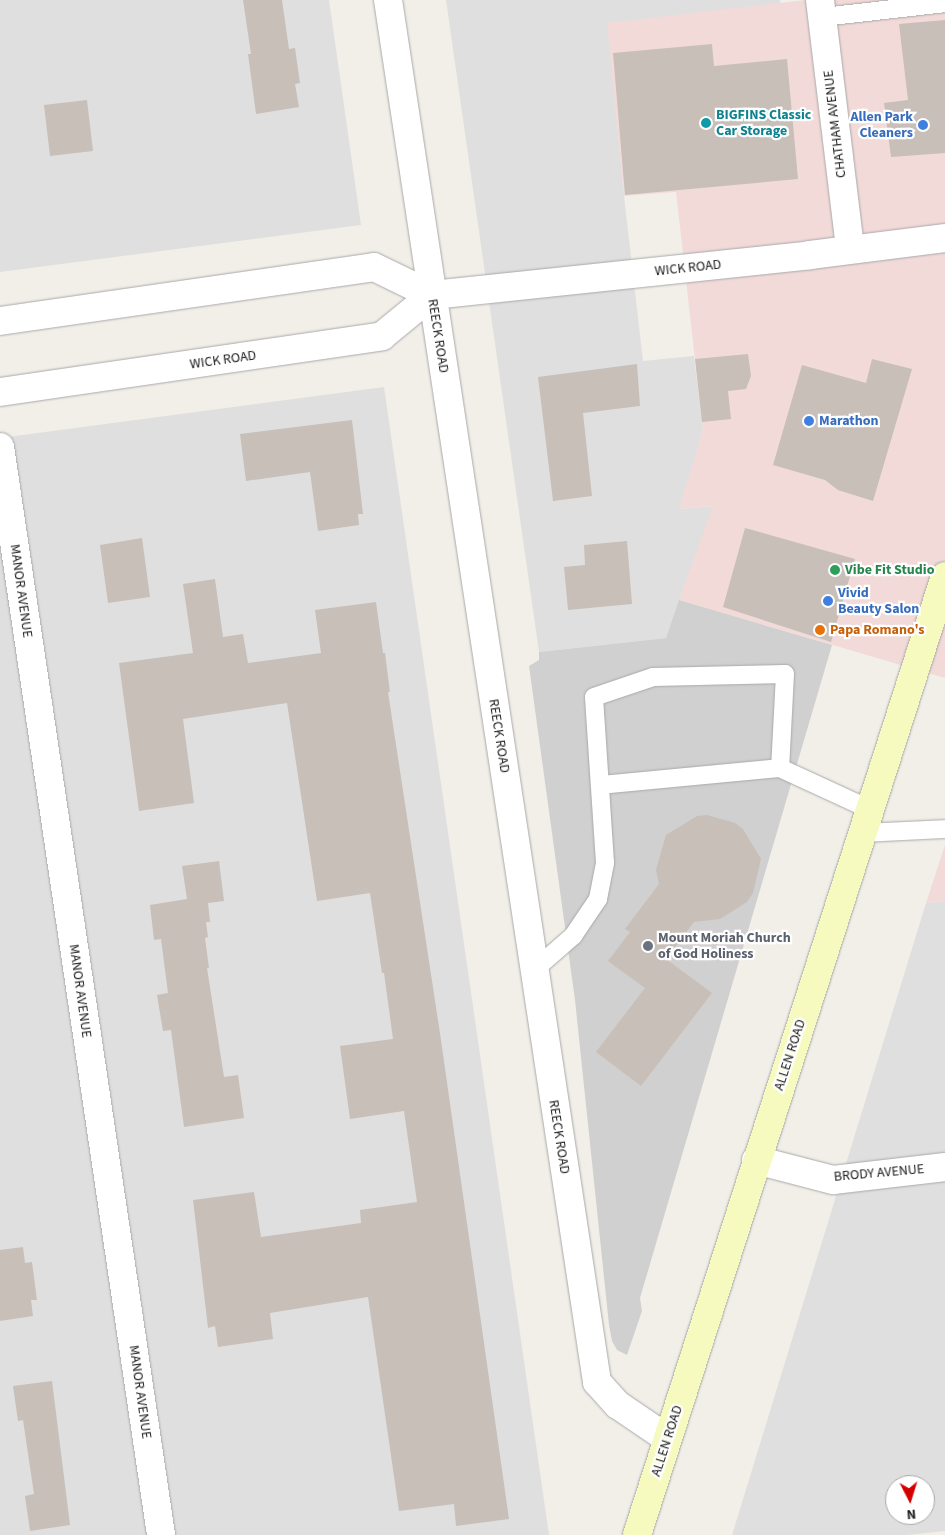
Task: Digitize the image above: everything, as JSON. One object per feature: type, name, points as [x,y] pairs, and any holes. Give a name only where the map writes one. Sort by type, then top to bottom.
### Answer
[{"type":"main road","name":"ALLEN ROAD","points":[[637,1535],[945,576]]},
{"type":"street","name":"REECK ROAD","points":[[388,0],[597,1382],[618,1405],[668,1439]]},
{"type":"street","name":"CHATHAM AVENUE","points":[[822,8],[850,249]]},
{"type":"street","name":"WICK ROAD","points":[[0,392],[382,336],[432,295],[945,238]]},
{"type":"street","points":[[0,321],[374,267],[432,295]]},
{"type":"street","name":"MANOR AVENUE","points":[[0,448],[161,1535]]},
{"type":"street","name":"BRODY AVENUE","points":[[756,1160],[833,1180],[945,1167]]},
{"type":"lane","points":[[822,8],[945,3]]},
{"type":"lane","points":[[534,970],[574,936],[598,899],[605,863],[594,697],[653,678],[785,674],[780,768]]},
{"type":"lane","points":[[600,785],[780,768],[865,821],[945,829]]},
{"type":"shaded area","points":[[0,0],[329,0],[361,225],[0,272]]},
{"type":"shaded area","points":[[446,0],[780,0],[780,4],[608,24],[624,196],[643,361],[694,356],[703,430],[680,509],[714,506],[666,638],[539,652]]},
{"type":"shaded area","points":[[805,0],[945,0],[945,678],[679,600],[713,506],[679,509],[703,430],[676,192],[624,196],[607,23]]},
{"type":"shaded area","points":[[384,387],[549,1535],[0,1535],[0,438]]},
{"type":"shaded area","points":[[679,600],[832,645],[640,1298],[642,1311],[627,1355],[617,1350],[612,1341],[609,1325],[575,1000],[529,666],[539,660],[539,652],[666,638]]},
{"type":"shaded area","points":[[945,845],[945,901],[926,903]]},
{"type":"shaded area","points":[[945,901],[945,1531],[907,1535],[732,1535],[926,903]]},
{"type":"building","points":[[243,0],[282,0],[289,49],[295,48],[300,83],[295,84],[299,107],[256,114],[248,54],[251,54]]},
{"type":"building","points":[[945,20],[945,153],[891,157],[884,103],[908,100],[899,24]]},
{"type":"building","name":"BIGFINS Classic Car Storage","points":[[712,44],[714,66],[787,59],[798,179],[625,195],[613,53]]},
{"type":"building","points":[[87,100],[93,151],[50,156],[44,105]]},
{"type":"building","points":[[748,354],[751,376],[746,389],[728,391],[731,419],[702,422],[695,359]]},
{"type":"building","points":[[872,359],[912,369],[873,501],[838,490],[825,480],[773,465],[802,365],[866,383]]},
{"type":"building","points":[[637,364],[640,406],[583,413],[592,496],[553,501],[538,377]]},
{"type":"building","points":[[352,420],[363,514],[358,514],[359,525],[318,531],[310,472],[246,481],[240,434]]},
{"type":"building","points":[[745,528],[855,559],[831,642],[723,607]]},
{"type":"building","points":[[142,538],[150,597],[108,603],[100,545]]},
{"type":"building","points":[[627,541],[632,604],[568,610],[564,567],[585,565],[584,545]]},
{"type":"building","points":[[215,579],[223,637],[243,634],[248,663],[321,653],[315,610],[376,602],[383,653],[385,653],[390,692],[388,692],[441,1040],[509,1519],[456,1526],[454,1504],[399,1511],[368,1297],[270,1313],[273,1339],[218,1347],[215,1326],[208,1328],[193,1200],[254,1192],[261,1237],[361,1223],[360,1210],[417,1202],[404,1111],[350,1119],[340,1046],[393,1039],[384,973],[382,973],[370,893],[317,901],[287,703],[183,719],[194,803],[139,811],[119,663],[193,653],[183,584]]},
{"type":"building","name":"Mount Moriah Church of God Holiness","points":[[707,815],[735,823],[743,829],[761,859],[753,893],[747,902],[720,919],[694,922],[666,959],[712,993],[641,1086],[596,1052],[645,988],[608,961],[630,932],[625,929],[659,884],[656,870],[666,835],[697,816]]},
{"type":"building","points":[[219,861],[224,901],[208,903],[210,922],[206,922],[208,937],[205,938],[209,968],[207,968],[224,1077],[238,1075],[244,1118],[184,1127],[171,1030],[163,1031],[157,995],[168,993],[161,939],[154,940],[150,905],[187,899],[182,866]]},
{"type":"building","points":[[23,1247],[25,1263],[32,1262],[37,1300],[31,1300],[33,1316],[0,1321],[0,1250]]},
{"type":"building","points":[[52,1381],[70,1525],[30,1531],[25,1496],[34,1494],[23,1420],[18,1421],[13,1386]]},
{"type":"place","name":"BIGFINS Classic Car Storage","points":[[706,123]]},
{"type":"place","name":"Allen Park Cleaners","points":[[923,125]]},
{"type":"place","name":"Marathon","points":[[809,421]]},
{"type":"place","name":"Vibe Fit Studio","points":[[835,570]]},
{"type":"place","name":"Vivid Beauty Salon","points":[[828,601]]},
{"type":"place","name":"Papa Romano's","points":[[820,630]]},
{"type":"place","name":"Mount Moriah Church of God Holiness","points":[[648,946]]}]
